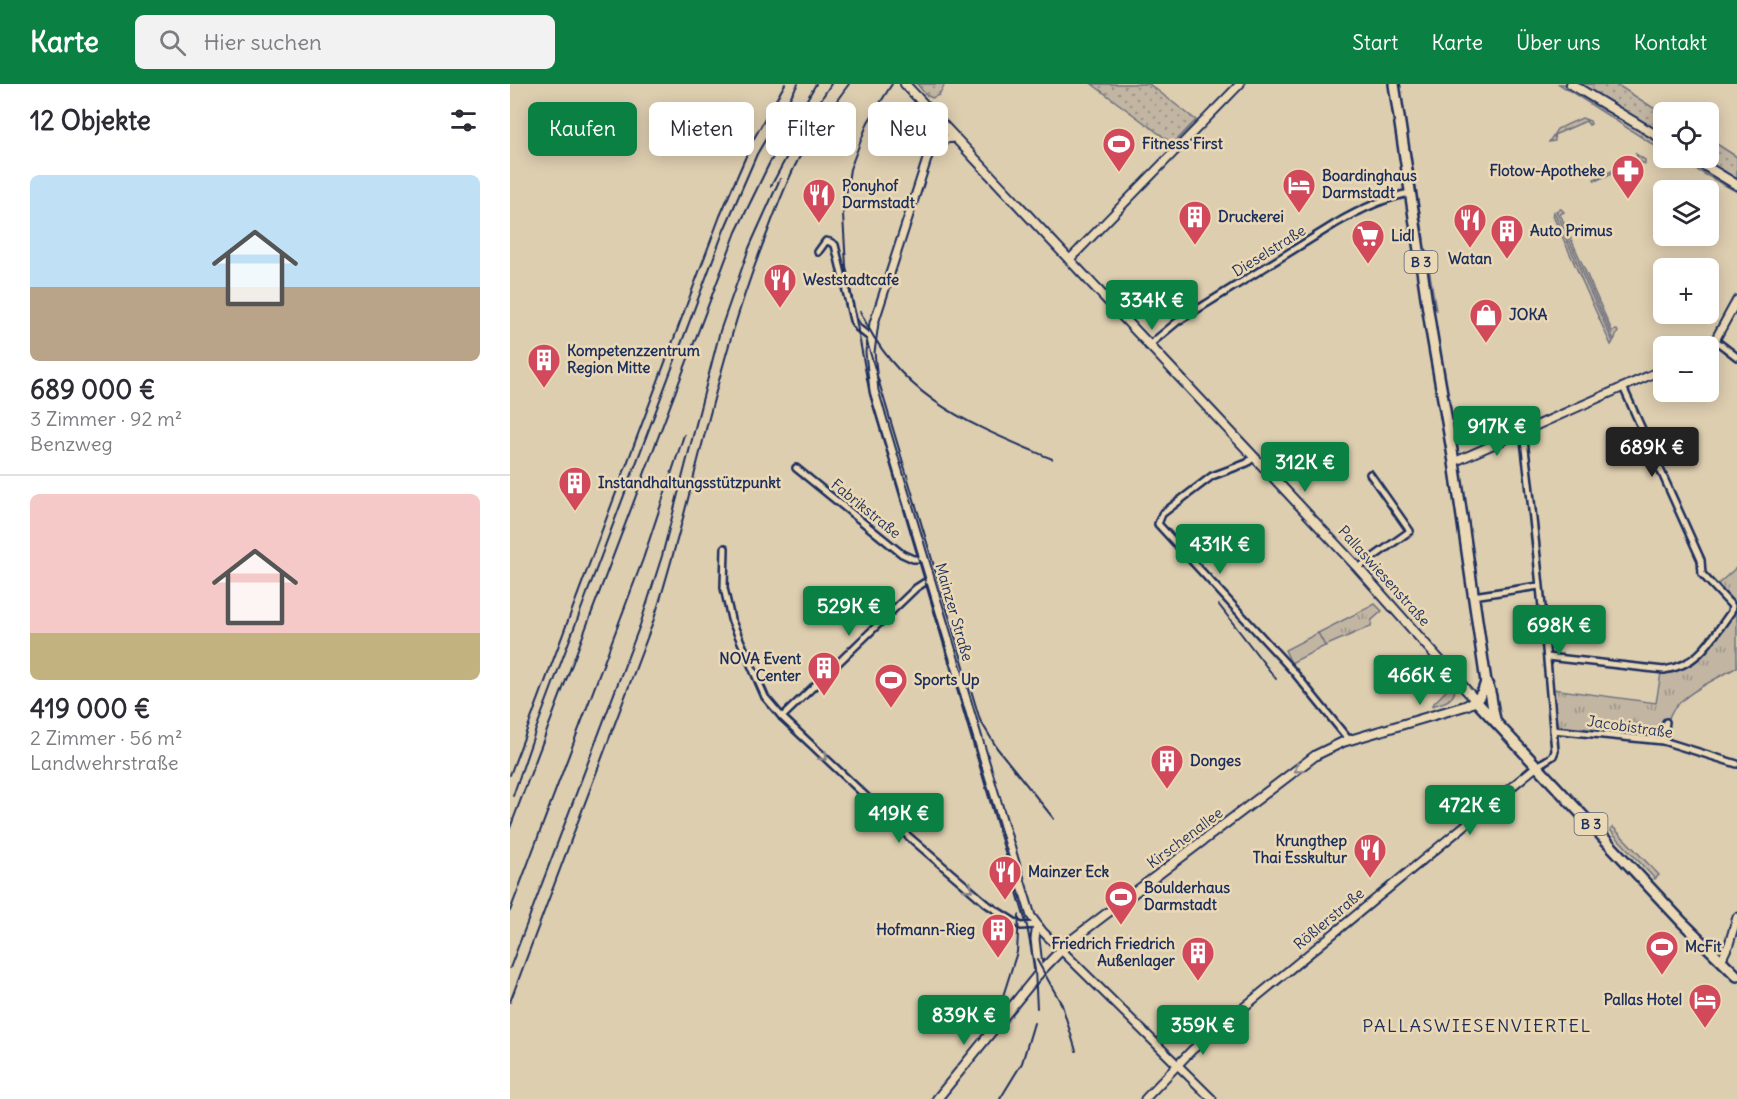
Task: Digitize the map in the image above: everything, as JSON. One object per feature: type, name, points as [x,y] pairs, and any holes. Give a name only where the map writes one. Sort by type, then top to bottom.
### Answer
[{"type":"main road","points":[[904,84],[921,102]]},
{"type":"main road","name":"B 3","points":[[1394,84],[1454,462],[1486,682],[1490,687],[1491,709],[1496,723]]},
{"type":"main road","points":[[1572,84],[1653,133]]},
{"type":"main road","name":"Pallaswiesenstraße","points":[[948,131],[1358,568],[1496,723],[1720,961],[1737,976]]},
{"type":"main road","points":[[1709,168],[1737,185]]},
{"type":"main road","points":[[1476,701],[1485,688],[1486,682]]},
{"type":"main road","name":"Kirschenallee","points":[[937,1099],[1039,974],[1075,937],[1316,755],[1349,740],[1476,701]]},
{"type":"street","points":[[1069,260],[1240,84]]},
{"type":"street","points":[[948,139],[955,138]]},
{"type":"street","name":"Mainzer Straße","points":[[928,156],[880,300],[872,339],[870,367],[874,391],[1025,898],[1037,925],[1212,1099]]},
{"type":"street","name":"Dieselstraße","points":[[1148,346],[1177,322],[1335,224],[1375,203],[1391,197],[1410,194]]},
{"type":"street","points":[[818,252],[825,242],[830,242],[836,248],[853,320],[858,328],[872,339]]},
{"type":"street","points":[[1717,336],[1737,300]]},
{"type":"street","points":[[1719,343],[1737,357]]},
{"type":"street","points":[[1454,462],[1653,374]]},
{"type":"street","points":[[1547,657],[1664,670],[1678,668],[1689,663],[1708,644],[1731,612],[1732,606],[1702,574],[1701,560],[1623,387]]},
{"type":"street","points":[[1523,432],[1553,730],[1554,755],[1537,766]]},
{"type":"street","points":[[1254,457],[1247,463],[1212,476],[1162,514],[1158,519],[1158,524],[1293,670],[1349,740]]},
{"type":"street","name":"Fabrikstraße","points":[[796,468],[902,554],[913,559],[924,559]]},
{"type":"street","points":[[1358,568],[1410,531],[1371,474]]},
{"type":"street","points":[[725,548],[724,588],[732,619],[765,697],[782,717],[908,836],[988,905],[1022,926],[1037,925],[1035,939],[1039,974]]},
{"type":"street","points":[[782,717],[916,588],[930,579]]},
{"type":"street","points":[[1473,596],[1539,586]]},
{"type":"street","points":[[1663,741],[1666,722]]},
{"type":"street","name":"Jacobistraße","points":[[1553,730],[1663,741],[1737,764]]},
{"type":"street","name":"Rößlerstraße","points":[[1144,1099],[1177,1064],[1214,1031],[1537,766]]},
{"type":"street","points":[[1720,961],[1728,946],[1737,917]]},
{"type":"green space","points":[[917,84],[945,84],[939,95],[932,98],[926,95]]},
{"type":"green space","points":[[1092,84],[1149,84],[1196,120],[1173,144]]},
{"type":"green space","points":[[1559,84],[1564,84],[1653,139],[1653,145]]},
{"type":"green space","points":[[1579,84],[1616,84],[1653,108],[1653,130]]},
{"type":"green space","points":[[1582,118],[1590,121],[1591,124],[1589,125],[1586,121],[1554,135],[1555,141],[1549,142],[1557,129]]},
{"type":"green space","points":[[1719,145],[1737,157],[1737,179],[1717,168],[1719,168]]},
{"type":"green space","points":[[1636,154],[1645,160],[1645,164],[1639,161],[1595,181],[1594,179],[1638,159]]},
{"type":"green space","points":[[1693,168],[1702,168],[1737,189],[1737,192],[1719,180]]},
{"type":"green space","points":[[1415,181],[1424,239],[1413,183]]},
{"type":"green space","points":[[1561,209],[1564,212],[1560,214],[1612,331],[1617,330],[1618,332],[1614,340],[1556,211]]},
{"type":"green space","points":[[1554,212],[1613,342],[1611,345],[1553,216]]},
{"type":"green space","points":[[1426,250],[1436,310],[1433,309],[1424,255]]},
{"type":"green space","points":[[1737,567],[1737,667],[1678,704],[1668,721],[1671,740],[1557,728],[1553,689],[1656,703],[1661,673],[1685,667],[1703,654],[1732,616],[1735,607],[1718,584]]},
{"type":"green space","points":[[1375,604],[1382,611],[1372,620],[1371,626],[1325,646],[1318,633]]},
{"type":"green space","points":[[1318,633],[1325,646],[1291,663],[1285,650]]},
{"type":"green space","points":[[1450,680],[1455,689],[1452,697],[1431,706],[1446,691],[1443,687]]},
{"type":"green space","points":[[1613,827],[1659,875],[1655,879],[1610,830]]},
{"type":"railway","points":[[510,775],[720,216],[753,140],[785,84]]},
{"type":"railway","points":[[513,796],[536,729],[724,230],[757,154],[798,84]]},
{"type":"railway","points":[[510,828],[736,232],[769,164],[816,84]]},
{"type":"railway","points":[[771,186],[800,132],[831,84]]},
{"type":"railway","points":[[510,1002],[652,625],[720,377],[750,279],[798,160],[822,121],[849,84]]},
{"type":"railway","points":[[892,84],[868,122],[850,169],[843,215],[846,266],[870,395],[1027,926],[1035,970],[1037,1008]]},
{"type":"railway","points":[[510,968],[640,625],[662,556],[720,331],[749,248],[780,179]]},
{"type":"railway","points":[[860,311],[876,341],[895,366],[940,405],[966,420],[1052,459]]},
{"type":"railway","points":[[867,342],[980,720],[997,748],[1054,819]]},
{"type":"railway","points":[[510,911],[643,559],[684,435]]},
{"type":"railway","points":[[1219,605],[1276,679]]},
{"type":"railway","points":[[1003,996],[1017,952],[1019,915]]},
{"type":"railway","points":[[1037,960],[1062,1005],[1076,1051]]},
{"type":"railway","points":[[1000,1099],[1022,1063],[1034,1023]]},
{"type":"place","name":"Fitness First","points":[[1119,173]]},
{"type":"place","name":"Flotow-Apotheke","points":[[1628,200]]},
{"type":"place","name":"Boardinghaus Darmstadt","points":[[1299,214]]},
{"type":"place","name":"Ponyhof Darmstadt","points":[[819,224]]},
{"type":"place","name":"Druckerei","points":[[1195,246]]},
{"type":"place","name":"Watan","points":[[1470,249]]},
{"type":"place","name":"Auto Primus","points":[[1507,260]]},
{"type":"place","name":"Lidl","points":[[1368,265]]},
{"type":"place","name":"Weststadtcafe","points":[[780,309]]},
{"type":"place","name":"JOKA","points":[[1486,344]]},
{"type":"place","name":"Kompetenzzentrum Region Mitte","points":[[544,389]]},
{"type":"place","name":"Instandhaltungsstützpunkt","points":[[575,512]]},
{"type":"place","name":"NOVA Event Center","points":[[824,697]]},
{"type":"place","name":"Sports Up","points":[[891,709]]},
{"type":"place","name":"Donges","points":[[1167,790]]},
{"type":"place","name":"Krungthep Thai Esskultur","points":[[1370,879]]},
{"type":"place","name":"Mainzer Eck","points":[[1005,901]]},
{"type":"place","name":"Boulderhaus Darmstadt","points":[[1121,926]]},
{"type":"place","name":"Hofmann-Rieg","points":[[998,959]]},
{"type":"place","name":"McFit","points":[[1662,976]]},
{"type":"place","name":"Friedrich Friedrich Außenlager","points":[[1198,982]]},
{"type":"place","name":"Pallas Hotel","points":[[1705,1029]]},
{"type":"district","name":"PALLASWIESENVIERTEL","points":[[1477,1026]]}]
